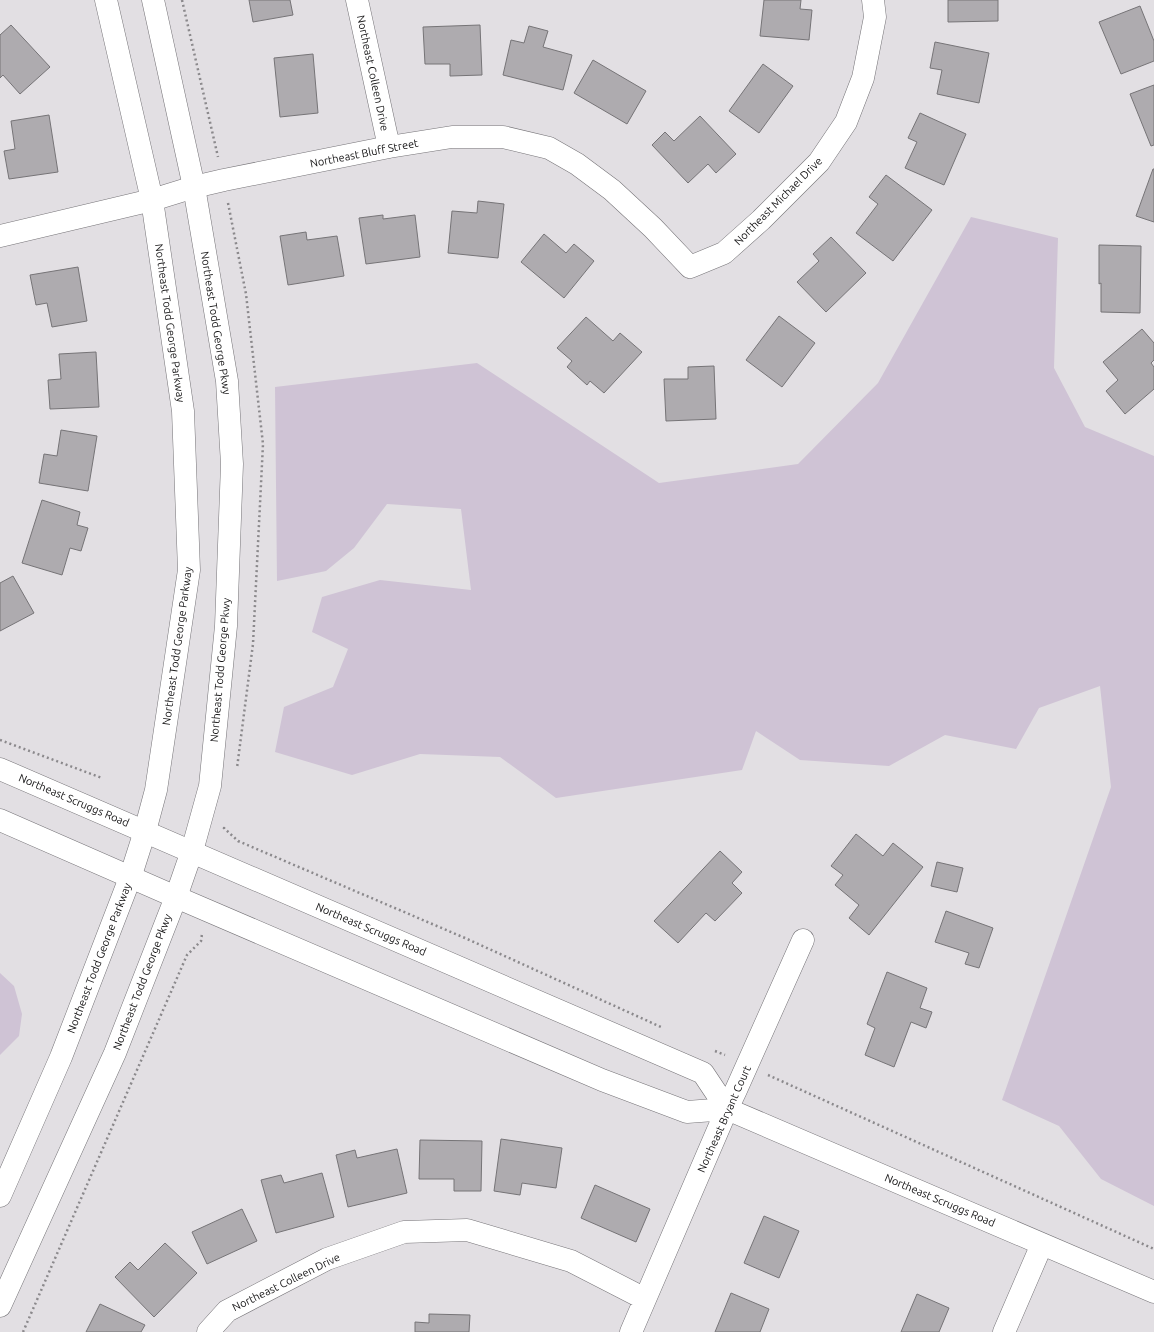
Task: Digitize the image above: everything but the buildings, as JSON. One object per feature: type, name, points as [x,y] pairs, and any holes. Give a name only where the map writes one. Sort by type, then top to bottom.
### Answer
[{"type":"street","name":"Northeast Todd George Parkway","points":[[0,1196],[61,1057],[130,878],[146,831],[156,790],[189,570],[183,411],[152,200],[106,0]]},
{"type":"street","name":"Northeast Todd George Pkwy","points":[[0,1306],[115,1053],[176,897],[192,852],[210,786],[226,626],[232,464],[227,382],[194,187],[153,0]]},
{"type":"street","name":"Northeast Colleen Drive","points":[[357,0],[389,147]]},
{"type":"street","name":"Northeast Michael Drive","points":[[690,267],[724,253],[761,220],[819,162],[846,122],[863,78],[875,17],[873,0]]},
{"type":"street","name":"Northeast Bluff Street","points":[[0,236],[152,200],[194,187],[389,147],[452,137],[503,137],[549,148],[577,164],[612,190],[653,228],[690,267]]},
{"type":"street","name":"Northeast Scruggs Road","points":[[0,769],[703,1073],[727,1109]]},
{"type":"street","name":"Northeast Scruggs Road","points":[[0,820],[130,878],[609,1082],[687,1112],[727,1109],[1154,1292]]},
{"type":"street","name":"Northeast Bryant Court","points":[[631,1332],[727,1109],[804,940]]},
{"type":"street","name":"Northeast Colleen Drive","points":[[208,1332],[227,1312],[326,1259],[404,1232],[467,1230],[571,1261],[645,1299]]},
{"type":"street","points":[[1004,1332],[1042,1244]]},
{"type":"path","points":[[0,740],[102,778]]},
{"type":"path","points":[[23,1332],[187,955],[201,941]]},
{"type":"shaded area","points":[[971,217],[1058,238],[1054,368],[1085,427],[1154,456],[1154,1206],[1101,1179],[1059,1126],[1002,1100],[1111,787],[1100,686],[1039,708],[1016,749],[945,735],[889,766],[800,760],[756,731],[742,770],[556,798],[500,757],[420,754],[352,775],[275,752],[284,707],[333,687],[348,649],[312,632],[322,597],[380,580],[471,590],[461,509],[387,504],[354,548],[326,571],[277,581],[275,387],[477,363],[659,483],[798,464],[878,383]]},
{"type":"shaded area","points":[[0,973],[14,986],[22,1014],[19,1036],[0,1055]]}]
